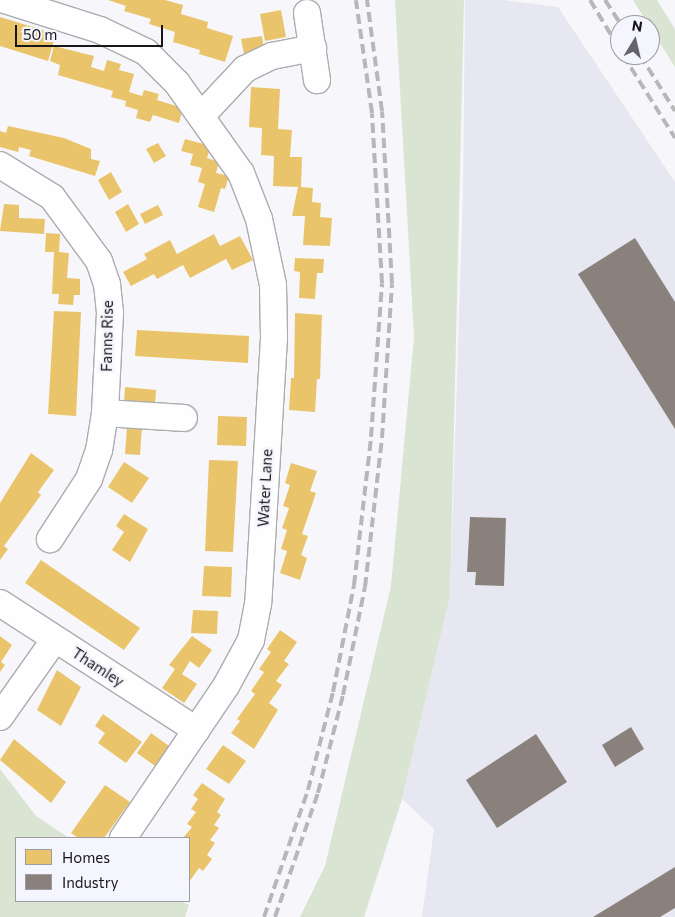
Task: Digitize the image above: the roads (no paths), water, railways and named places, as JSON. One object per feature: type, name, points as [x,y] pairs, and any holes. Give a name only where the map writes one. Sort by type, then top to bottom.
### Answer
[{"type":"street","name":"Water Lane","points":[[5,0],[100,30],[146,52],[202,115],[241,173],[259,219],[273,285],[274,338],[258,604],[251,640],[196,730],[124,837]]},
{"type":"street","points":[[307,13],[317,80]]},
{"type":"street","points":[[202,115],[245,69],[272,56],[313,48]]},
{"type":"street","name":"Fanns Rise","points":[[0,165],[52,197],[99,261],[107,284],[110,313],[105,412],[99,450],[89,479],[50,539]]},
{"type":"street","points":[[105,412],[184,418]]},
{"type":"street","name":"Thamley","points":[[0,602],[196,730]]},
{"type":"street","points":[[0,717],[55,639]]},
{"type":"railway","points":[[264,917],[308,790],[333,692],[354,585],[371,437],[382,283],[372,113],[356,0]]},
{"type":"railway","points":[[275,917],[318,793],[343,695],[365,587],[382,438],[392,283],[382,111],[367,0]]},
{"type":"railway","points":[[590,0],[610,33]]},
{"type":"railway","points":[[605,0],[615,15]]},
{"type":"railway","points":[[629,65],[675,138]]},
{"type":"railway","points":[[646,65],[675,111]]}]
